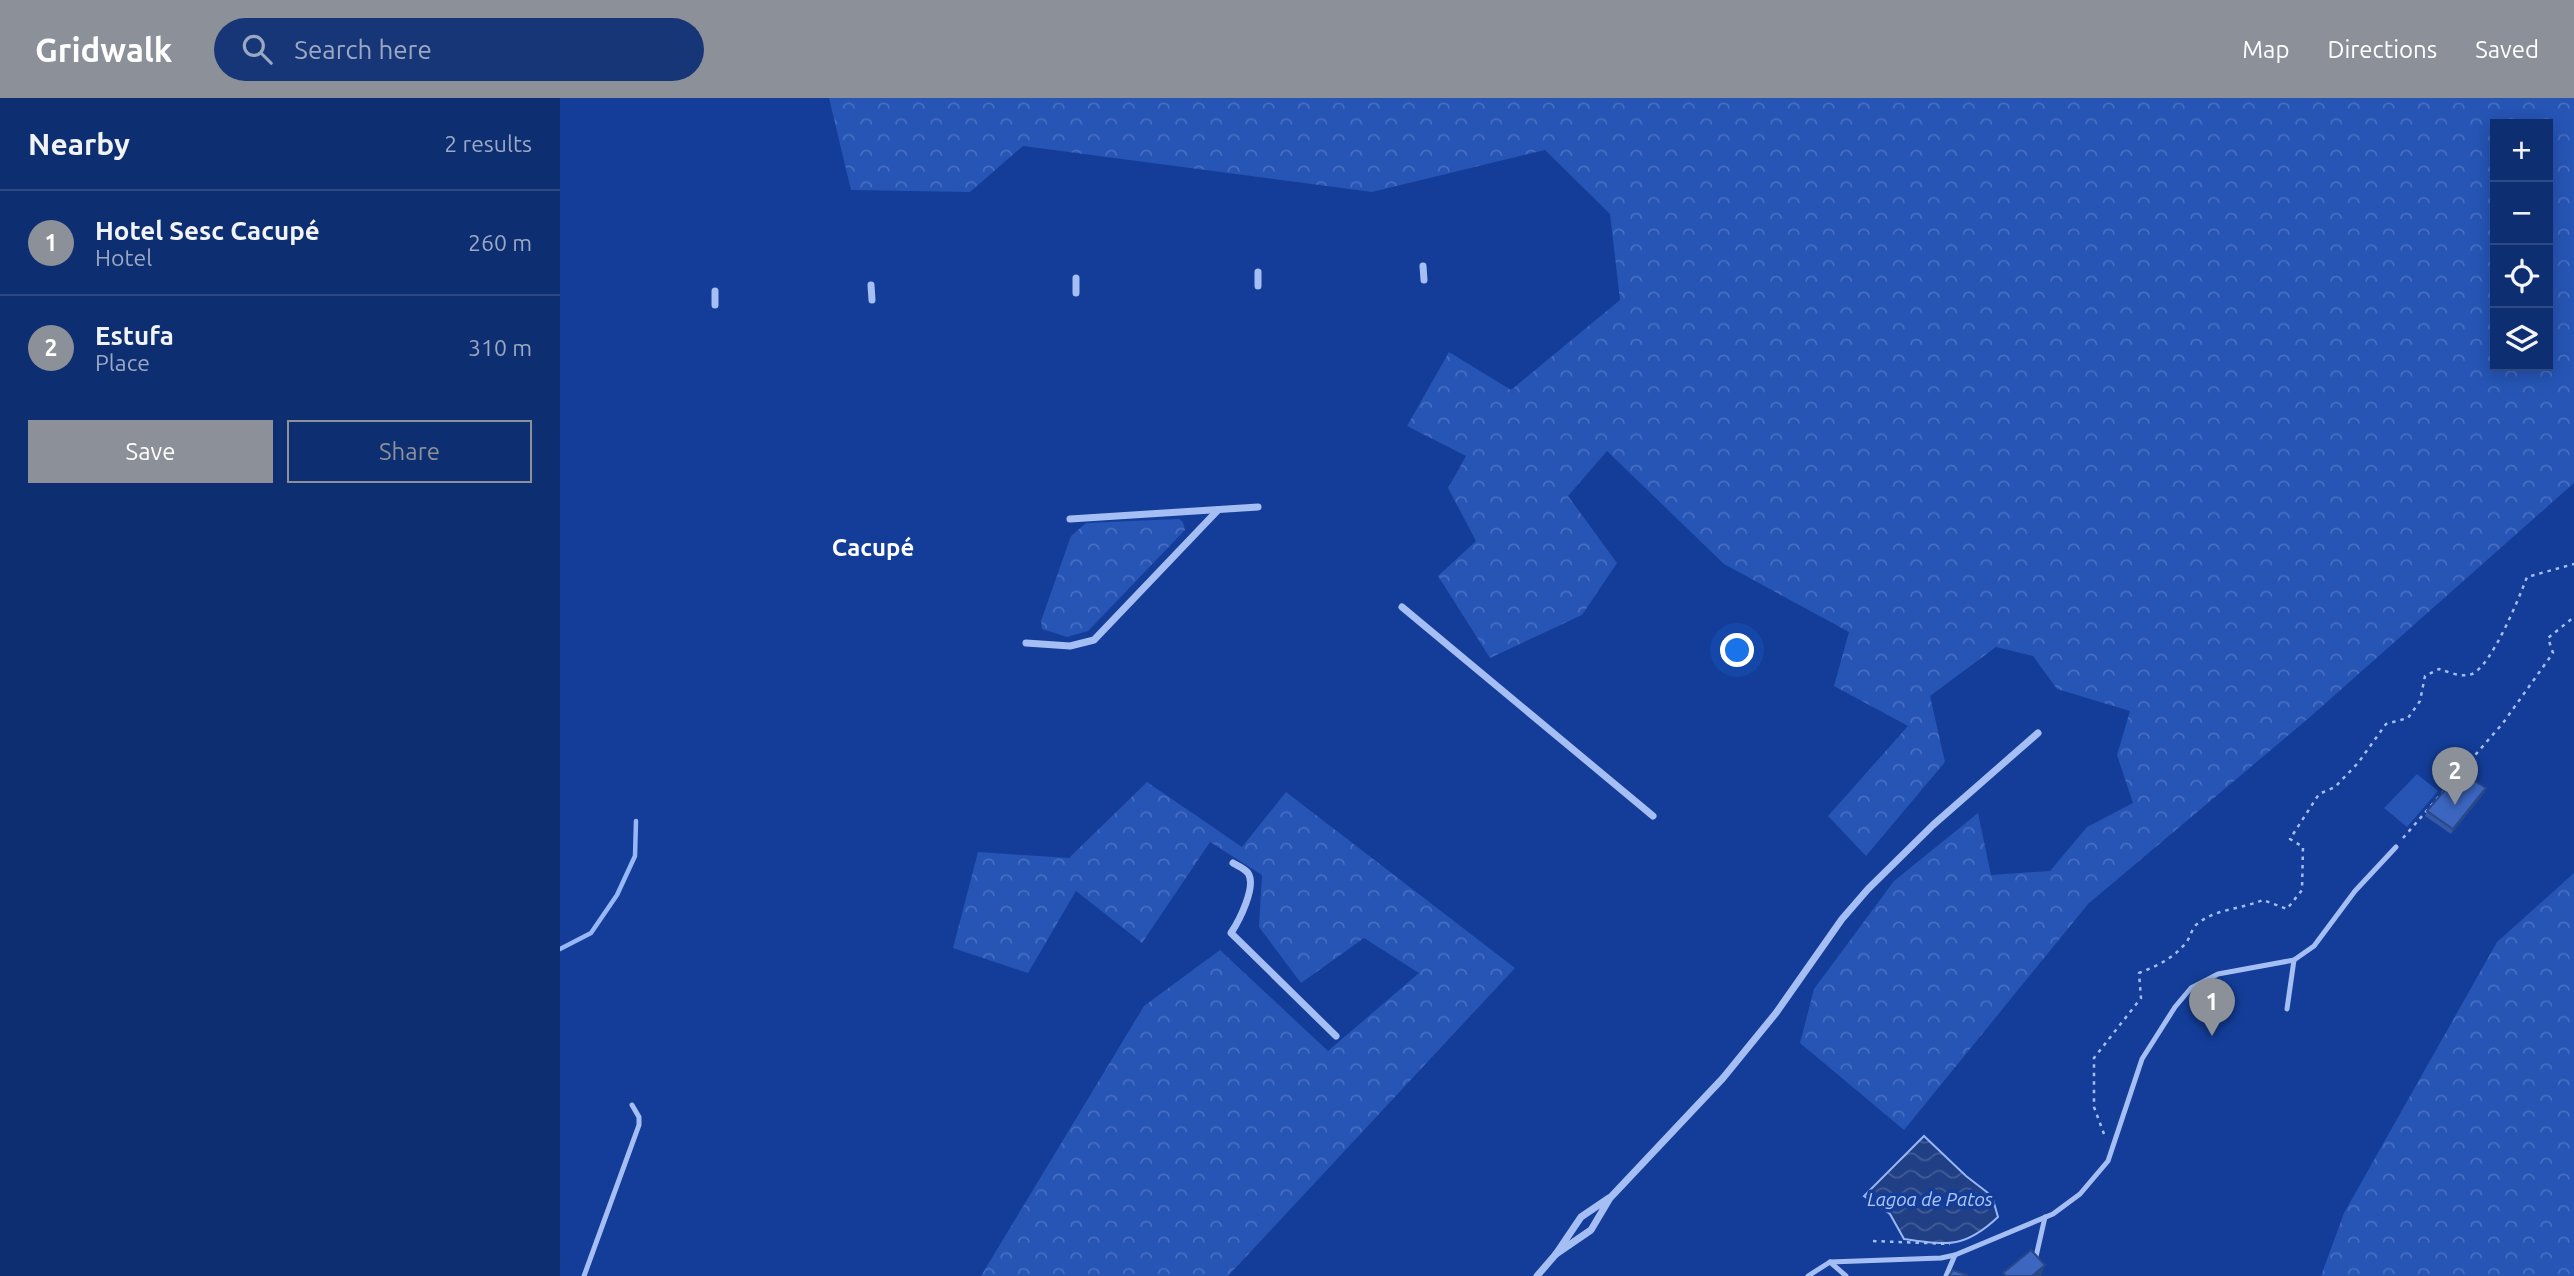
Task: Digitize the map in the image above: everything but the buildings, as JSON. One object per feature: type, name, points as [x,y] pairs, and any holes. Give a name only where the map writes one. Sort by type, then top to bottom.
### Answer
[{"type":"street","points":[[1423,266],[1424,280]]},
{"type":"street","points":[[1258,272],[1258,286]]},
{"type":"street","points":[[1076,278],[1076,293]]},
{"type":"street","points":[[871,285],[872,300]]},
{"type":"street","points":[[715,291],[715,306]]},
{"type":"street","points":[[1070,519],[1258,507]]},
{"type":"street","points":[[1026,643],[1070,646],[1094,640],[1218,510]]},
{"type":"street","points":[[1402,607],[1653,816]]},
{"type":"street","points":[[1556,1254],[1591,1230],[1610,1198],[1691,1114],[1751,1045],[1842,919],[1868,889],[1933,825],[2038,733]]},
{"type":"street","points":[[1233,863],[1246,870],[1251,884],[1242,914],[1231,933],[1336,1036]]},
{"type":"street","points":[[1537,1276],[1556,1254],[1580,1217],[1610,1198]]},
{"type":"lane","points":[[1808,1276],[1830,1262],[1941,1258],[1955,1255],[2045,1217],[2080,1194],[2108,1161],[2142,1059],[2175,1007],[2191,988],[2218,974],[2294,960],[2315,946],[2355,891],[2396,847]]},
{"type":"lane","points":[[2287,1009],[2294,960]]},
{"type":"lane","points":[[584,1276],[639,1125],[639,1117],[632,1105]]},
{"type":"lane","points":[[2035,1261],[2045,1217]]},
{"type":"lane","points":[[1947,1276],[1955,1255]]},
{"type":"lane","points":[[1830,1262],[1846,1276]]},
{"type":"path","points":[[2105,1139],[2104,1127],[2094,1107],[2094,1058],[2141,998],[2139,973],[2161,965],[2186,943],[2196,925],[2221,912],[2263,900],[2287,909],[2302,890],[2303,847],[2291,839],[2319,794],[2335,787],[2358,763],[2386,724],[2408,718],[2420,701],[2425,676],[2439,669],[2456,675],[2472,674],[2482,665],[2499,640],[2527,577],[2574,564]]},
{"type":"path","points":[[2396,847],[2503,723],[2553,653],[2548,638],[2574,617]]},
{"type":"path","points":[[1873,1241],[1960,1245]]},
{"type":"green space","points":[[829,98],[2574,98],[2574,483],[2310,717],[2088,904],[1904,1130],[1800,1043],[1814,989],[1894,881],[1978,813],[1991,875],[2050,871],[2087,827],[2133,803],[2117,755],[2130,711],[2057,689],[2033,656],[1996,647],[1930,696],[1945,762],[1866,856],[1828,816],[1908,726],[1834,686],[1849,632],[1724,564],[1607,451],[1568,496],[1617,563],[1582,615],[1490,658],[1438,576],[1476,541],[1448,488],[1466,456],[1407,426],[1449,352],[1511,390],[1620,300],[1610,214],[1545,150],[1372,192],[1023,146],[970,192],[851,190]]},
{"type":"green space","points":[[1179,519],[1185,530],[1088,631],[1067,637],[1042,629],[1041,621],[1071,536],[1086,523]]},
{"type":"green space","points":[[2417,774],[2438,791],[2407,827],[2384,808]]},
{"type":"green space","points":[[1147,782],[1242,847],[1286,792],[1515,968],[1228,1276],[981,1276],[1144,1006],[1220,950],[1328,1051],[1419,973],[1364,938],[1301,983],[1259,927],[1262,875],[1210,842],[1142,943],[1076,891],[1028,973],[953,948],[978,852],[1069,858]]},
{"type":"green space","points":[[2574,873],[2574,1276],[2321,1276],[2344,1213],[2497,942]]},
{"type":"water","name":"Lagoa de Patos","points":[[1924,1136],[1966,1176],[1992,1196],[1998,1217],[1965,1240],[1932,1243],[1904,1239],[1890,1214],[1864,1196]]},
{"type":"waterway","points":[[560,949],[591,933],[617,895],[635,856],[636,821]]},
{"type":"place","name":"Estufa","points":[[2455,805]]},
{"type":"place","name":"Hotel Sesc Cacupé","points":[[2212,1036]]},
{"type":"district","name":"Cacupé","points":[[873,548]]}]
